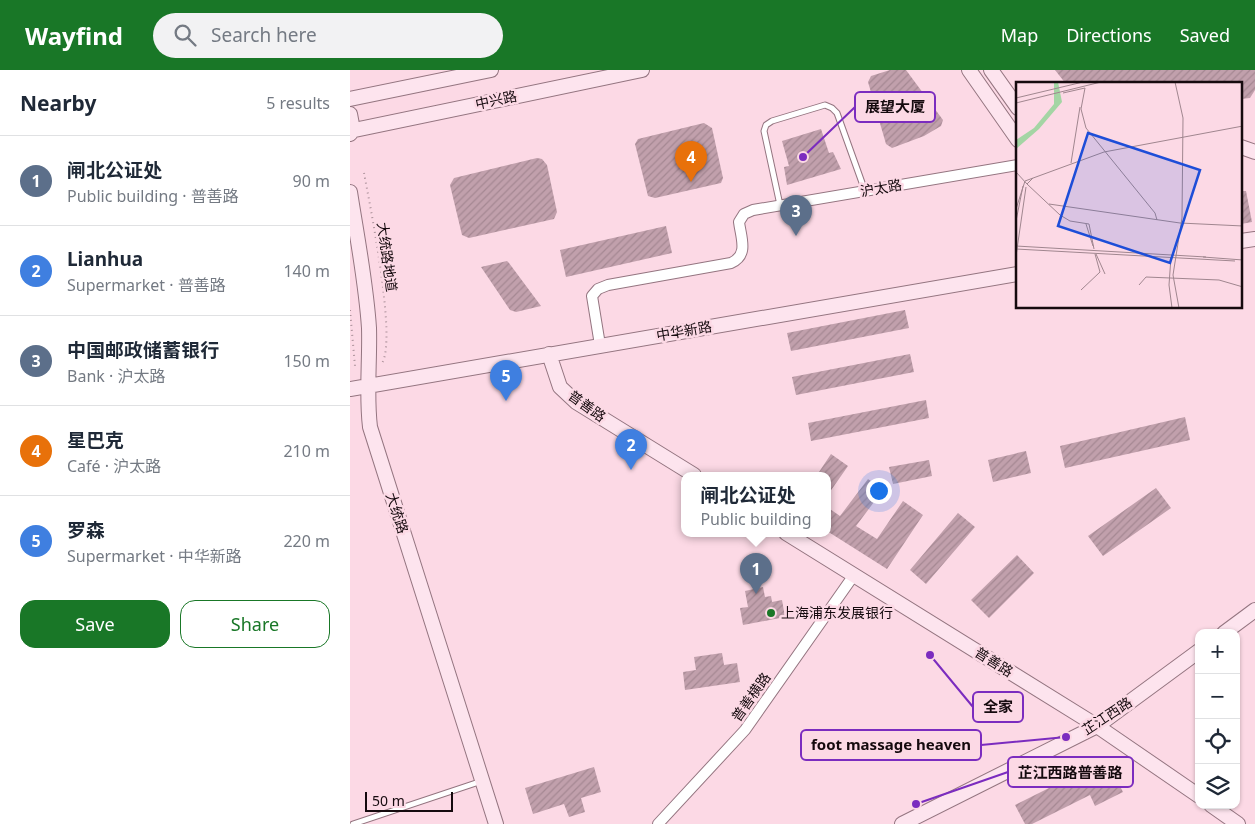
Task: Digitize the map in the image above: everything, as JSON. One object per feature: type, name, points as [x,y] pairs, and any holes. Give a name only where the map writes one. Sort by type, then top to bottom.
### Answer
[{"type":"street","points":[[350,99],[491,70]]},
{"type":"street","name":"中兴路","points":[[351,131],[642,70]]},
{"type":"street","points":[[970,70],[1016,137]]},
{"type":"street","points":[[991,70],[1016,105]]},
{"type":"street","points":[[350,114],[351,131]]},
{"type":"street","points":[[1242,147],[1255,152]]},
{"type":"street","name":"沪太路","points":[[600,345],[592,296],[598,289],[608,285],[731,263],[740,259],[743,253],[738,222],[744,214],[780,205],[1016,165]]},
{"type":"street","name":"大统路","points":[[350,192],[367,305],[369,358],[367,385],[370,427],[496,824]]},
{"type":"street","points":[[1242,241],[1255,239]]},
{"type":"street","name":"中华新路","points":[[350,389],[1016,274]]},
{"type":"street","name":"普善路","points":[[549,354],[560,386],[576,402],[689,472]]},
{"type":"street","name":"普善路","points":[[792,537],[1097,726],[1195,793]]},
{"type":"street","name":"普善横路","points":[[658,824],[745,730],[854,575]]},
{"type":"street","points":[[1229,629],[1255,610]]},
{"type":"street","name":"芷江西路","points":[[902,824],[1097,726],[1195,654]]},
{"type":"street","points":[[1217,809],[1238,824]]},
{"type":"lane","points":[[780,205],[764,131],[766,125],[772,121],[825,106],[832,108],[837,113],[865,191]]},
{"type":"lane","points":[[354,824],[483,781]]},
{"type":"path","name":"大统路地道","points":[[364,173],[381,275],[385,344]]},
{"type":"path","points":[[350,310],[352,342]]},
{"type":"building","points":[[890,70],[906,70],[943,120],[941,126],[924,136],[892,148],[886,144],[868,82],[871,76]]},
{"type":"building","points":[[1055,70],[1255,70],[1255,90],[1250,98],[1242,99],[1242,82],[1064,82]]},
{"type":"building","points":[[704,123],[712,128],[723,178],[721,183],[655,198],[648,196],[635,144],[638,139]]},
{"type":"building","points":[[821,129],[829,153],[833,152],[841,169],[787,185],[784,167],[789,166],[782,141]]},
{"type":"building","points":[[537,158],[542,159],[547,165],[557,212],[554,219],[469,238],[462,235],[450,185],[454,178]]},
{"type":"building","points":[[1242,191],[1246,191],[1252,222],[1242,224]]},
{"type":"building","points":[[666,226],[672,253],[566,277],[560,250]]},
{"type":"building","points":[[507,261],[541,306],[516,312],[510,310],[481,267]]},
{"type":"building","points":[[905,310],[909,328],[791,351],[787,333]]},
{"type":"building","points":[[910,354],[914,372],[796,395],[792,377]]},
{"type":"building","points":[[926,400],[929,418],[811,441],[808,423]]},
{"type":"building","points":[[1185,417],[1190,440],[1065,468],[1060,446]]},
{"type":"building","points":[[1026,451],[1031,473],[993,482],[988,460]]},
{"type":"building","points":[[831,454],[848,466],[831,490],[831,472],[819,472]]},
{"type":"building","points":[[929,460],[932,476],[893,484],[889,467]]},
{"type":"building","points":[[868,479],[883,490],[856,526],[877,539],[903,501],[923,515],[887,569],[831,534],[831,510],[840,516]]},
{"type":"building","points":[[1156,488],[1171,508],[1103,556],[1088,536]]},
{"type":"building","points":[[958,513],[975,527],[926,584],[910,570]]},
{"type":"building","points":[[1017,555],[1034,573],[989,618],[971,600]]},
{"type":"building","points":[[763,587],[765,597],[771,596],[772,602],[782,600],[785,617],[743,625],[740,608],[748,607],[745,591]]},
{"type":"building","points":[[722,653],[724,665],[737,663],[740,682],[685,690],[683,672],[696,670],[694,657]]},
{"type":"building","points":[[1109,765],[1123,792],[1095,806],[1090,795],[1032,824],[1025,824],[1015,805],[1081,772],[1083,778]]},
{"type":"building","points":[[594,767],[601,792],[581,798],[585,812],[569,817],[564,804],[533,814],[525,788]]},
{"type":"place","name":"展望大厦","points":[[803,157]]},
{"type":"place","name":"星巴克","points":[[691,182]]},
{"type":"place","name":"中国邮政储蓄银行","points":[[796,236]]},
{"type":"place","name":"罗森","points":[[506,401]]},
{"type":"place","name":"Lianhua","points":[[631,470]]},
{"type":"place","name":"闸北公证处","points":[[756,594]]},
{"type":"place","name":"上海浦东发展银行","points":[[771,613]]},
{"type":"place","name":"全家","points":[[930,655]]},
{"type":"place","name":"foot massage heaven","points":[[1066,737]]},
{"type":"place","name":"芷江西路普善路","points":[[916,804]]}]
